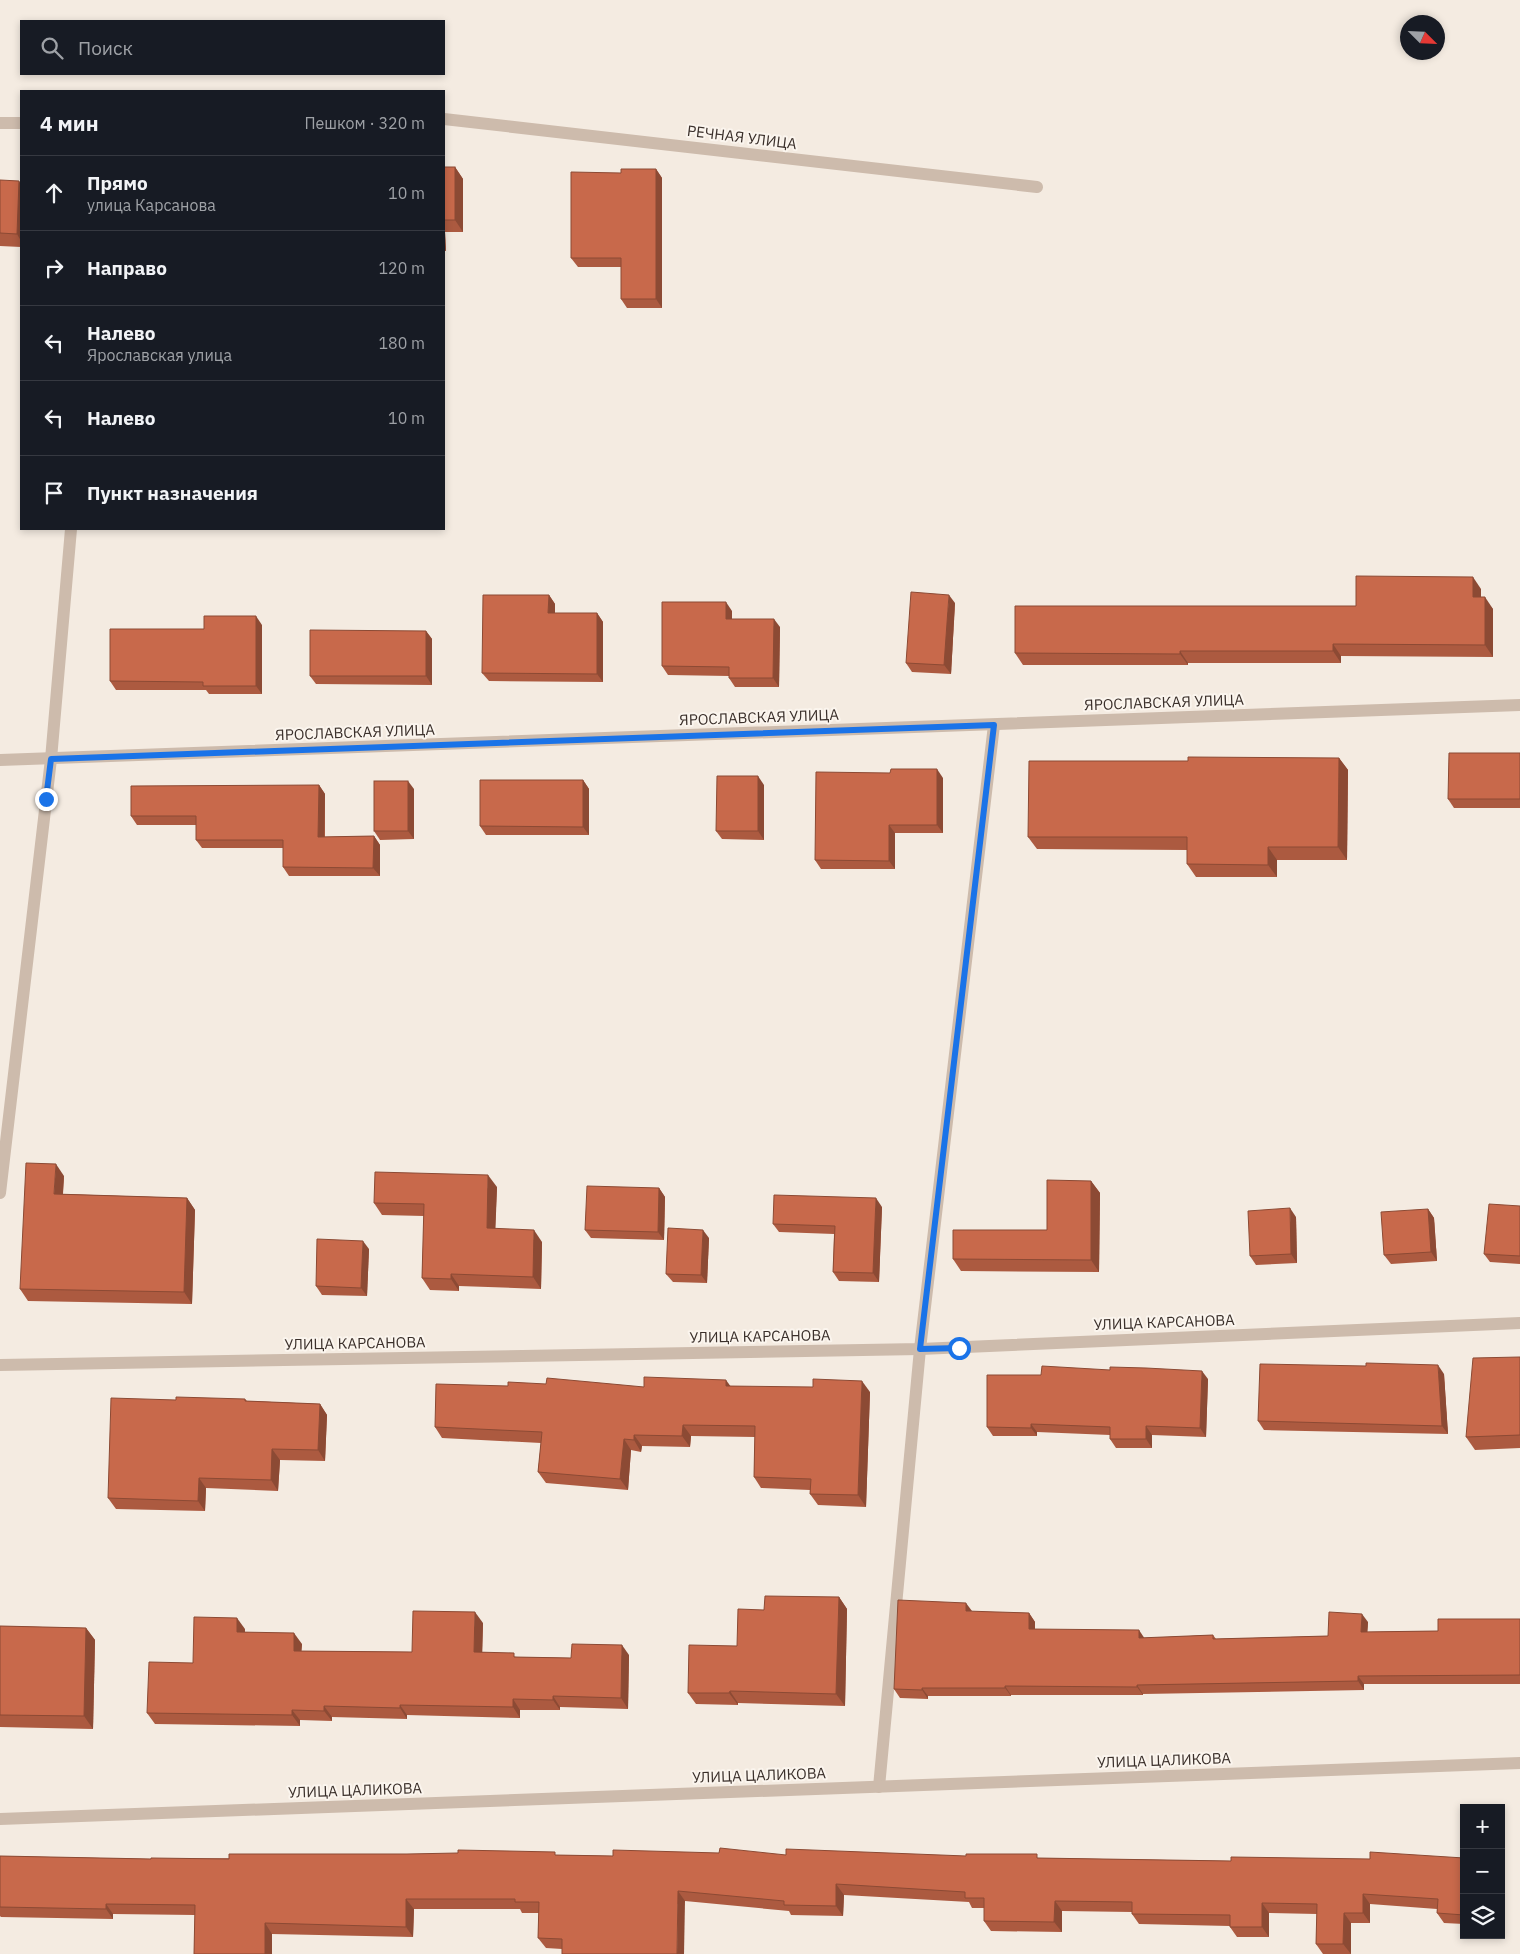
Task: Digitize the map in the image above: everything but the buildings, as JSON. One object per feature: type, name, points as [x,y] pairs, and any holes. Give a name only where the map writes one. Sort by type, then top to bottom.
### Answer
[{"type":"street","name":"РЕЧНАЯ УЛИЦА","points":[[445,118],[1037,187]]},
{"type":"street","points":[[0,123],[20,123]]},
{"type":"street","points":[[0,1193],[51,759],[71,530]]},
{"type":"street","name":"ЯРОСЛАВСКАЯ УЛИЦА","points":[[0,760],[1520,706]]},
{"type":"street","points":[[879,1786],[920,1349],[994,725]]},
{"type":"street","name":"УЛИЦА КАРСАНОВА","points":[[0,1365],[920,1349],[1520,1323]]},
{"type":"street","name":"УЛИЦА ЦАЛИКОВА","points":[[0,1819],[1520,1763]]},
{"type":"route","points":[[46,799],[51,759],[994,725],[920,1349],[959,1348]]}]
